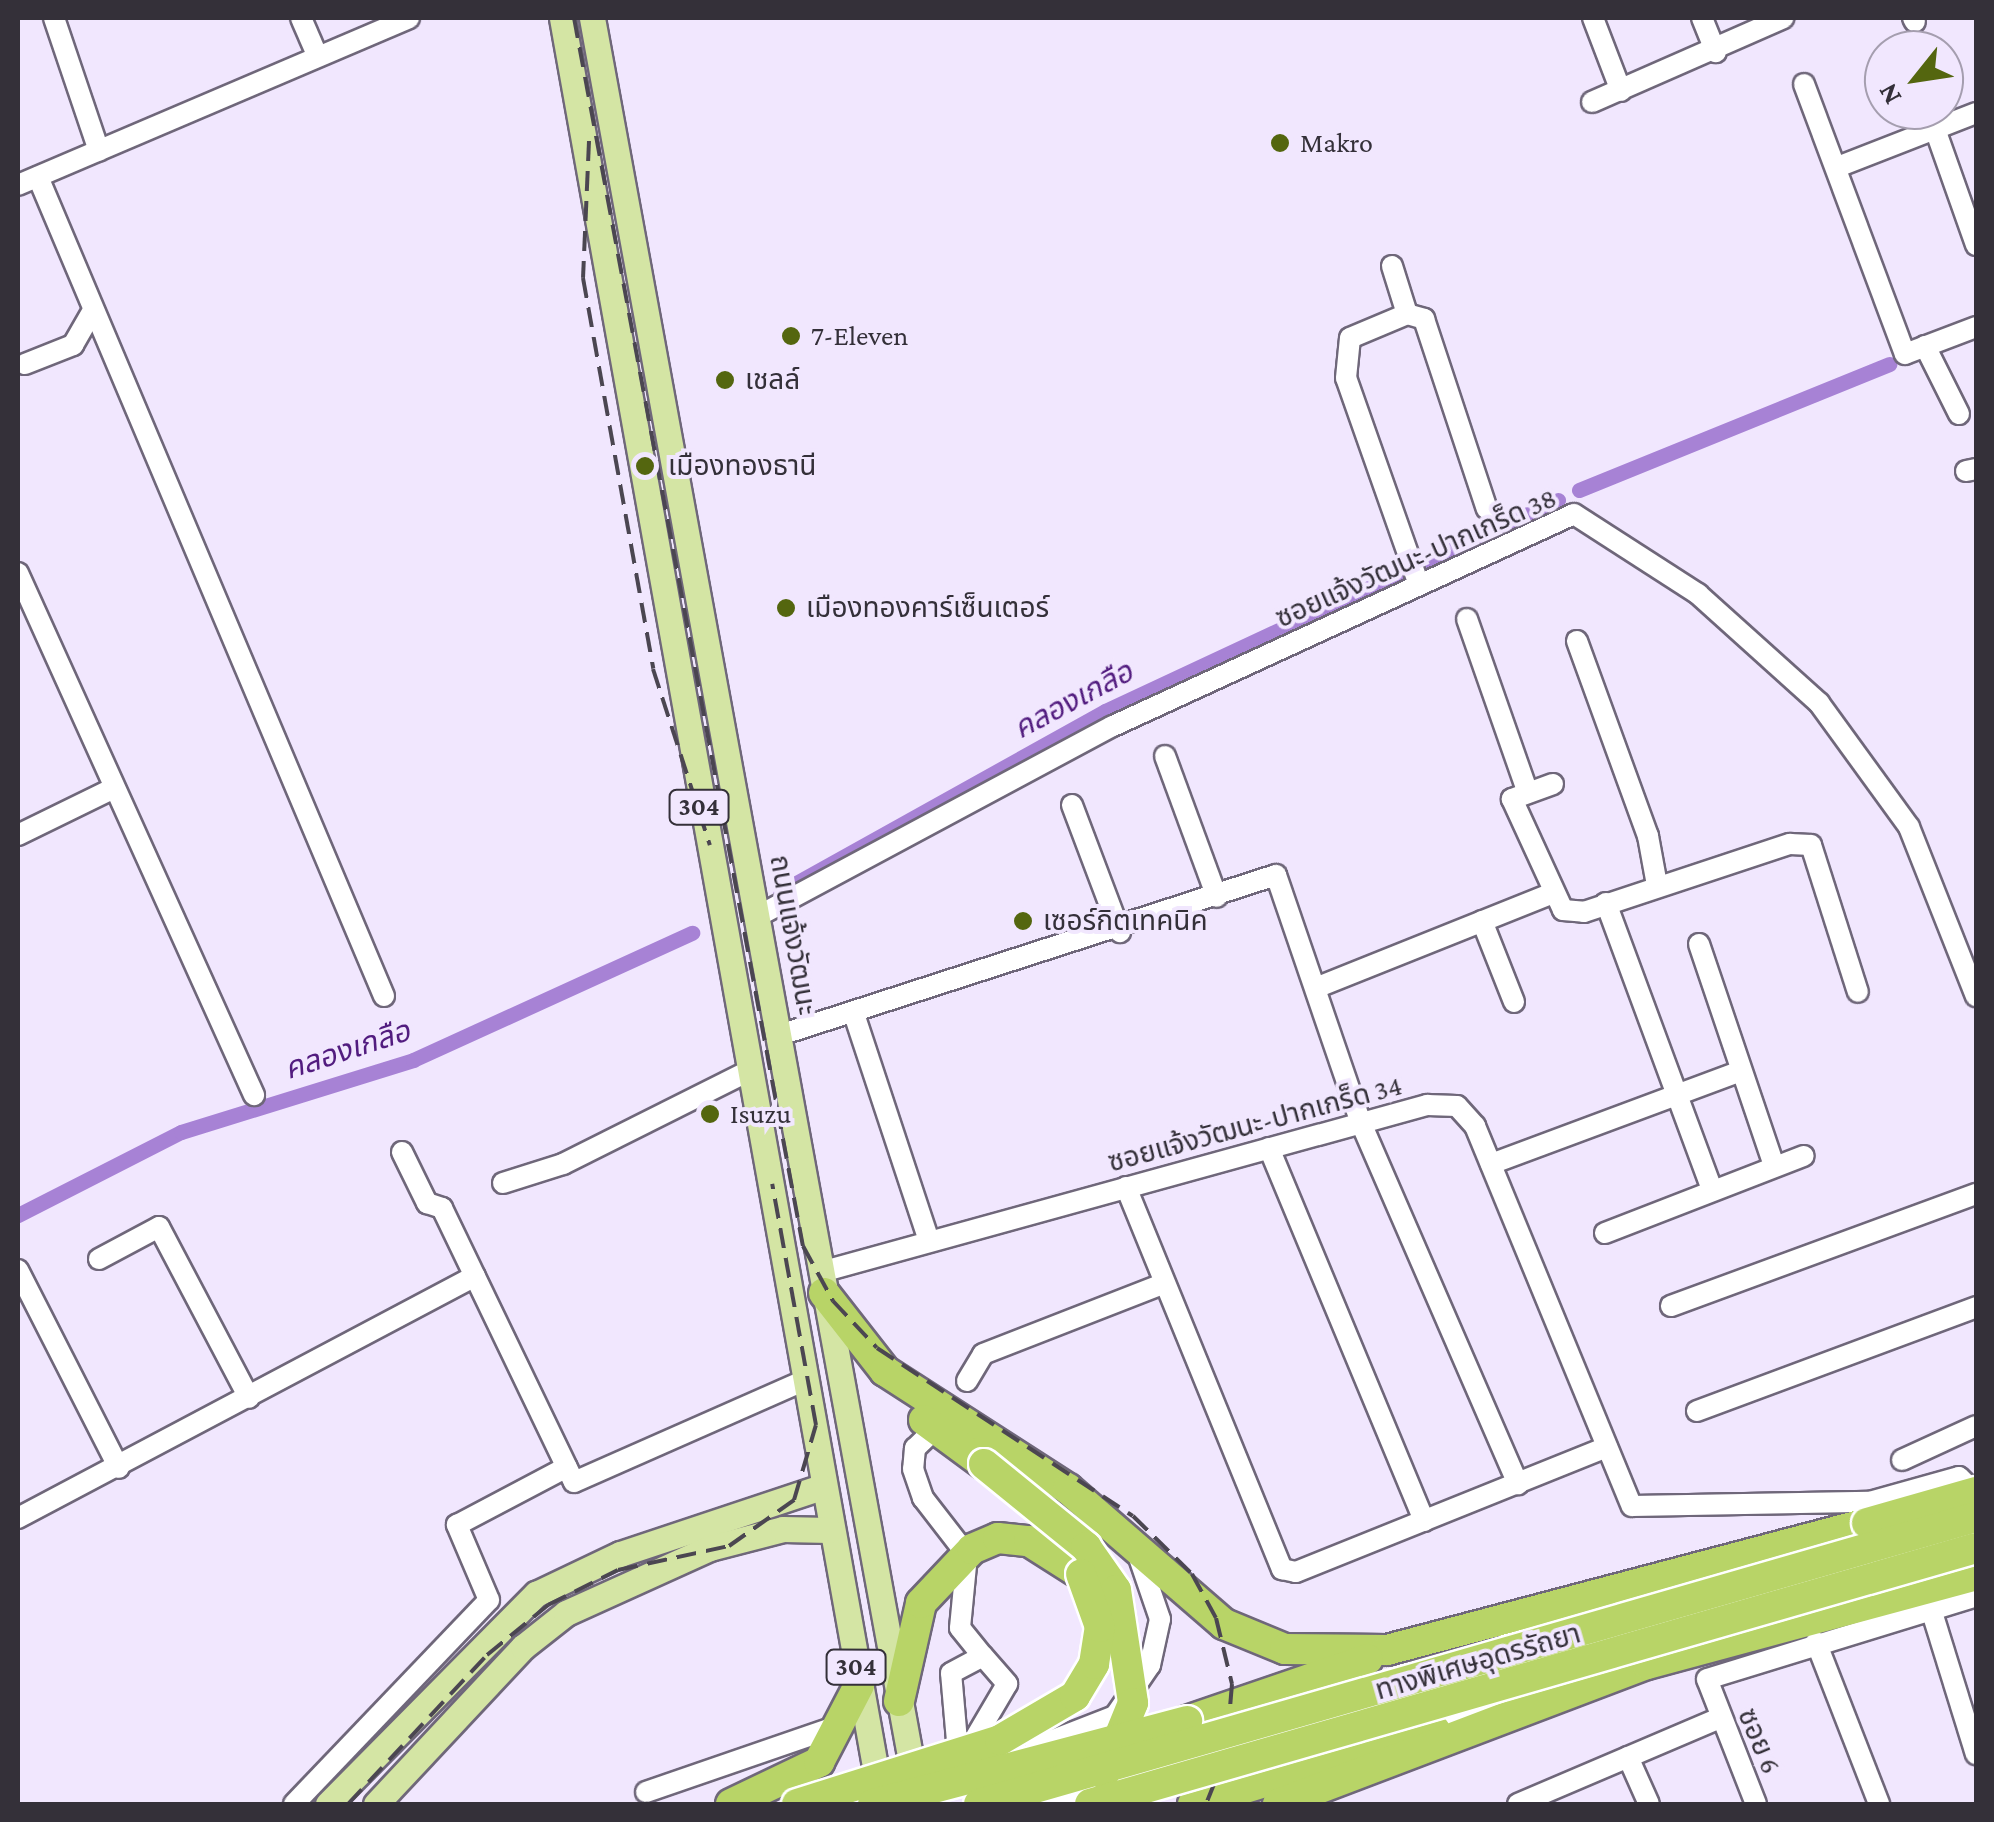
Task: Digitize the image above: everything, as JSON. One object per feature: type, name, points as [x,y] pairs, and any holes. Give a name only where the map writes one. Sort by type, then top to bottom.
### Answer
[{"type":"highway","points":[[822,1283],[884,1371],[935,1429],[1086,1547],[1116,1590],[1130,1638],[1124,1740],[1078,1804]]},
{"type":"highway","points":[[884,1371],[1068,1489],[1136,1550],[1244,1635],[1321,1655],[1387,1650]]},
{"type":"highway","points":[[873,1804],[1324,1680],[1387,1650],[1976,1493]]},
{"type":"highway","name":"ทางพิเศษอุดรรัถยา","points":[[977,1804],[1976,1516]]},
{"type":"highway","points":[[731,1804],[788,1796],[1000,1740],[1075,1696],[1094,1664],[1100,1628],[1081,1574],[1029,1541],[998,1538],[967,1555],[921,1603],[899,1701]]},
{"type":"highway","name":"ทางพิเศษอุดรรัถยา","points":[[1090,1804],[1976,1544]]},
{"type":"highway","points":[[1278,1804],[1478,1723],[1648,1664],[1976,1575]]},
{"type":"highway","points":[[788,1796],[820,1762],[843,1724],[859,1685]]},
{"type":"highway","points":[[1193,1804],[1242,1784],[1368,1744],[1478,1723]]},
{"type":"main road","name":"304","points":[[549,18],[569,84]]},
{"type":"main road","name":"304","points":[[562,18],[569,84],[828,1530],[882,1804]]},
{"type":"main road","name":"ถนนแจ้งวัฒนะ","points":[[592,18],[609,76],[822,1283],[919,1804]]},
{"type":"main road","name":"ถนนแจ้งวัฒนะ","points":[[605,18],[609,76]]},
{"type":"main road","points":[[328,1804],[504,1618],[572,1574],[822,1487]]},
{"type":"main road","points":[[376,1804],[522,1647],[588,1601],[710,1548],[783,1528],[828,1530]]},
{"type":"street","points":[[54,18],[99,150]]},
{"type":"street","points":[[301,18],[318,55]]},
{"type":"street","points":[[18,185],[409,18]]},
{"type":"street","points":[[1592,18],[1621,90]]},
{"type":"street","points":[[1702,18],[1716,52]]},
{"type":"street","points":[[1592,102],[1716,52],[1783,18]]},
{"type":"street","points":[[1804,84],[1840,166],[1864,262],[1904,354],[1976,327]]},
{"type":"street","points":[[1840,166],[1922,130]]},
{"type":"street","points":[[1945,130],[1976,245]]},
{"type":"street","points":[[38,177],[91,314],[384,996]]},
{"type":"street","points":[[1392,266],[1406,314]]},
{"type":"street","points":[[25,364],[73,344],[91,314]]},
{"type":"street","points":[[1419,586],[1344,362],[1350,338],[1406,314],[1424,319],[1487,509]]},
{"type":"street","points":[[1926,346],[1958,414]]},
{"type":"street","name":"ซอยแจ้งวัฒนะ-ปากเกร็ด 38","points":[[760,915],[1113,726],[1574,514],[1645,554],[1766,651],[1862,757],[1908,827],[1972,963],[1976,996]]},
{"type":"street","points":[[18,573],[254,1095]]},
{"type":"street","points":[[1467,618],[1528,793]]},
{"type":"street","points":[[1577,641],[1648,836],[1657,885]]},
{"type":"street","points":[[1164,756],[1217,896]]},
{"type":"street","points":[[1553,784],[1512,799],[1550,894],[1563,910],[1606,903],[1657,885],[1811,846],[1858,992]]},
{"type":"street","points":[[18,835],[114,788]]},
{"type":"street","points":[[1072,805],[1120,932]]},
{"type":"street","points":[[780,1036],[855,1017],[1120,932],[1276,875],[1318,987],[1361,1123],[1518,1484]]},
{"type":"street","points":[[1318,987],[1550,894]]},
{"type":"street","points":[[1606,903],[1712,1190]]},
{"type":"street","points":[[1482,921],[1514,1002]]},
{"type":"street","points":[[1699,944],[1774,1166]]},
{"type":"street","points":[[855,1017],[929,1242]]},
{"type":"street","points":[[1490,1164],[1741,1071]]},
{"type":"street","points":[[502,1183],[563,1164],[747,1072]]},
{"type":"street","name":"ซอยแจ้งวัฒนะ-ปากเกร็ด 34","points":[[822,1283],[929,1242],[1361,1123],[1458,1106],[1490,1164],[1632,1506],[1870,1502],[1959,1477],[1976,1493]]},
{"type":"street","points":[[1269,1148],[1424,1521]]},
{"type":"street","points":[[402,1152],[427,1203],[442,1208],[574,1482],[803,1381]]},
{"type":"street","points":[[1604,1232],[1804,1156]]},
{"type":"street","points":[[1126,1188],[1160,1285],[1282,1570],[1424,1521],[1607,1447]]},
{"type":"street","points":[[1670,1306],[1976,1194]]},
{"type":"street","points":[[99,1258],[159,1227],[249,1398]]},
{"type":"street","points":[[18,1270],[119,1468]]},
{"type":"street","points":[[18,1518],[119,1468],[475,1276]]},
{"type":"street","points":[[967,1381],[983,1354],[1160,1285]]},
{"type":"street","points":[[1696,1411],[1976,1307]]},
{"type":"street","points":[[1902,1460],[1976,1426]]},
{"type":"street","points":[[935,1429],[915,1448],[913,1470],[967,1555],[960,1628],[1006,1684],[960,1773]]},
{"type":"street","points":[[294,1804],[489,1600],[457,1525],[567,1467]]},
{"type":"street","points":[[1490,1622],[1520,1630],[1555,1631],[1976,1502]]},
{"type":"street","points":[[1403,1735],[1706,1616],[1976,1544]]},
{"type":"street","points":[[977,1804],[973,1775],[1115,1716],[1150,1665],[1160,1618],[1136,1550]]},
{"type":"street","points":[[572,1574],[588,1601]]},
{"type":"street","points":[[1879,1804],[1816,1642],[1976,1596]]},
{"type":"street","points":[[1931,1609],[1976,1754]]},
{"type":"street","points":[[1518,1691],[1531,1661],[1520,1630]]},
{"type":"street","name":"ซอย 6","points":[[1756,1804],[1710,1698],[1707,1679],[1722,1669],[1816,1642]]},
{"type":"street","points":[[1059,1804],[1255,1748],[1301,1723],[1387,1650]]},
{"type":"street","points":[[967,1804],[960,1773],[951,1673],[983,1656]]},
{"type":"street","points":[[1518,1804],[1720,1718]]},
{"type":"street","points":[[646,1792],[843,1724]]},
{"type":"street","points":[[1255,1748],[1368,1744]]},
{"type":"street","points":[[1628,1757],[1648,1804]]},
{"type":"waterway","name":"คลองเกลือ","points":[[1579,490],[1889,364]]},
{"type":"waterway","name":"คลองเกลือ","points":[[1423,563],[1558,500]]},
{"type":"waterway","name":"คลองเกลือ","points":[[780,892],[1105,711],[1401,573]]},
{"type":"waterway","name":"คลองเกลือ","points":[[18,1215],[181,1132],[413,1060],[692,933]]},
{"type":"railway","points":[[574,18],[803,1246],[833,1301],[877,1348],[1133,1516],[1192,1574],[1216,1618],[1232,1684],[1226,1754],[1206,1804]]},
{"type":"railway","points":[[589,141],[583,278],[653,669],[710,845]]},
{"type":"railway","points":[[348,1804],[487,1655],[548,1605],[618,1570],[729,1546],[794,1500],[816,1425],[772,1184]]},
{"type":"place","name":"Makro","points":[[1280,143]]},
{"type":"place","name":"7-Eleven","points":[[791,336]]},
{"type":"place","name":"เชลล์","points":[[725,380]]},
{"type":"place","name":"เมืองทองธานี","points":[[645,466]]},
{"type":"place","name":"เมืองทองคาร์เซ็นเตอร์","points":[[786,608]]},
{"type":"place","name":"เซอร์กิตเทคนิค","points":[[1023,921]]},
{"type":"place","name":"Isuzu","points":[[710,1114]]}]
